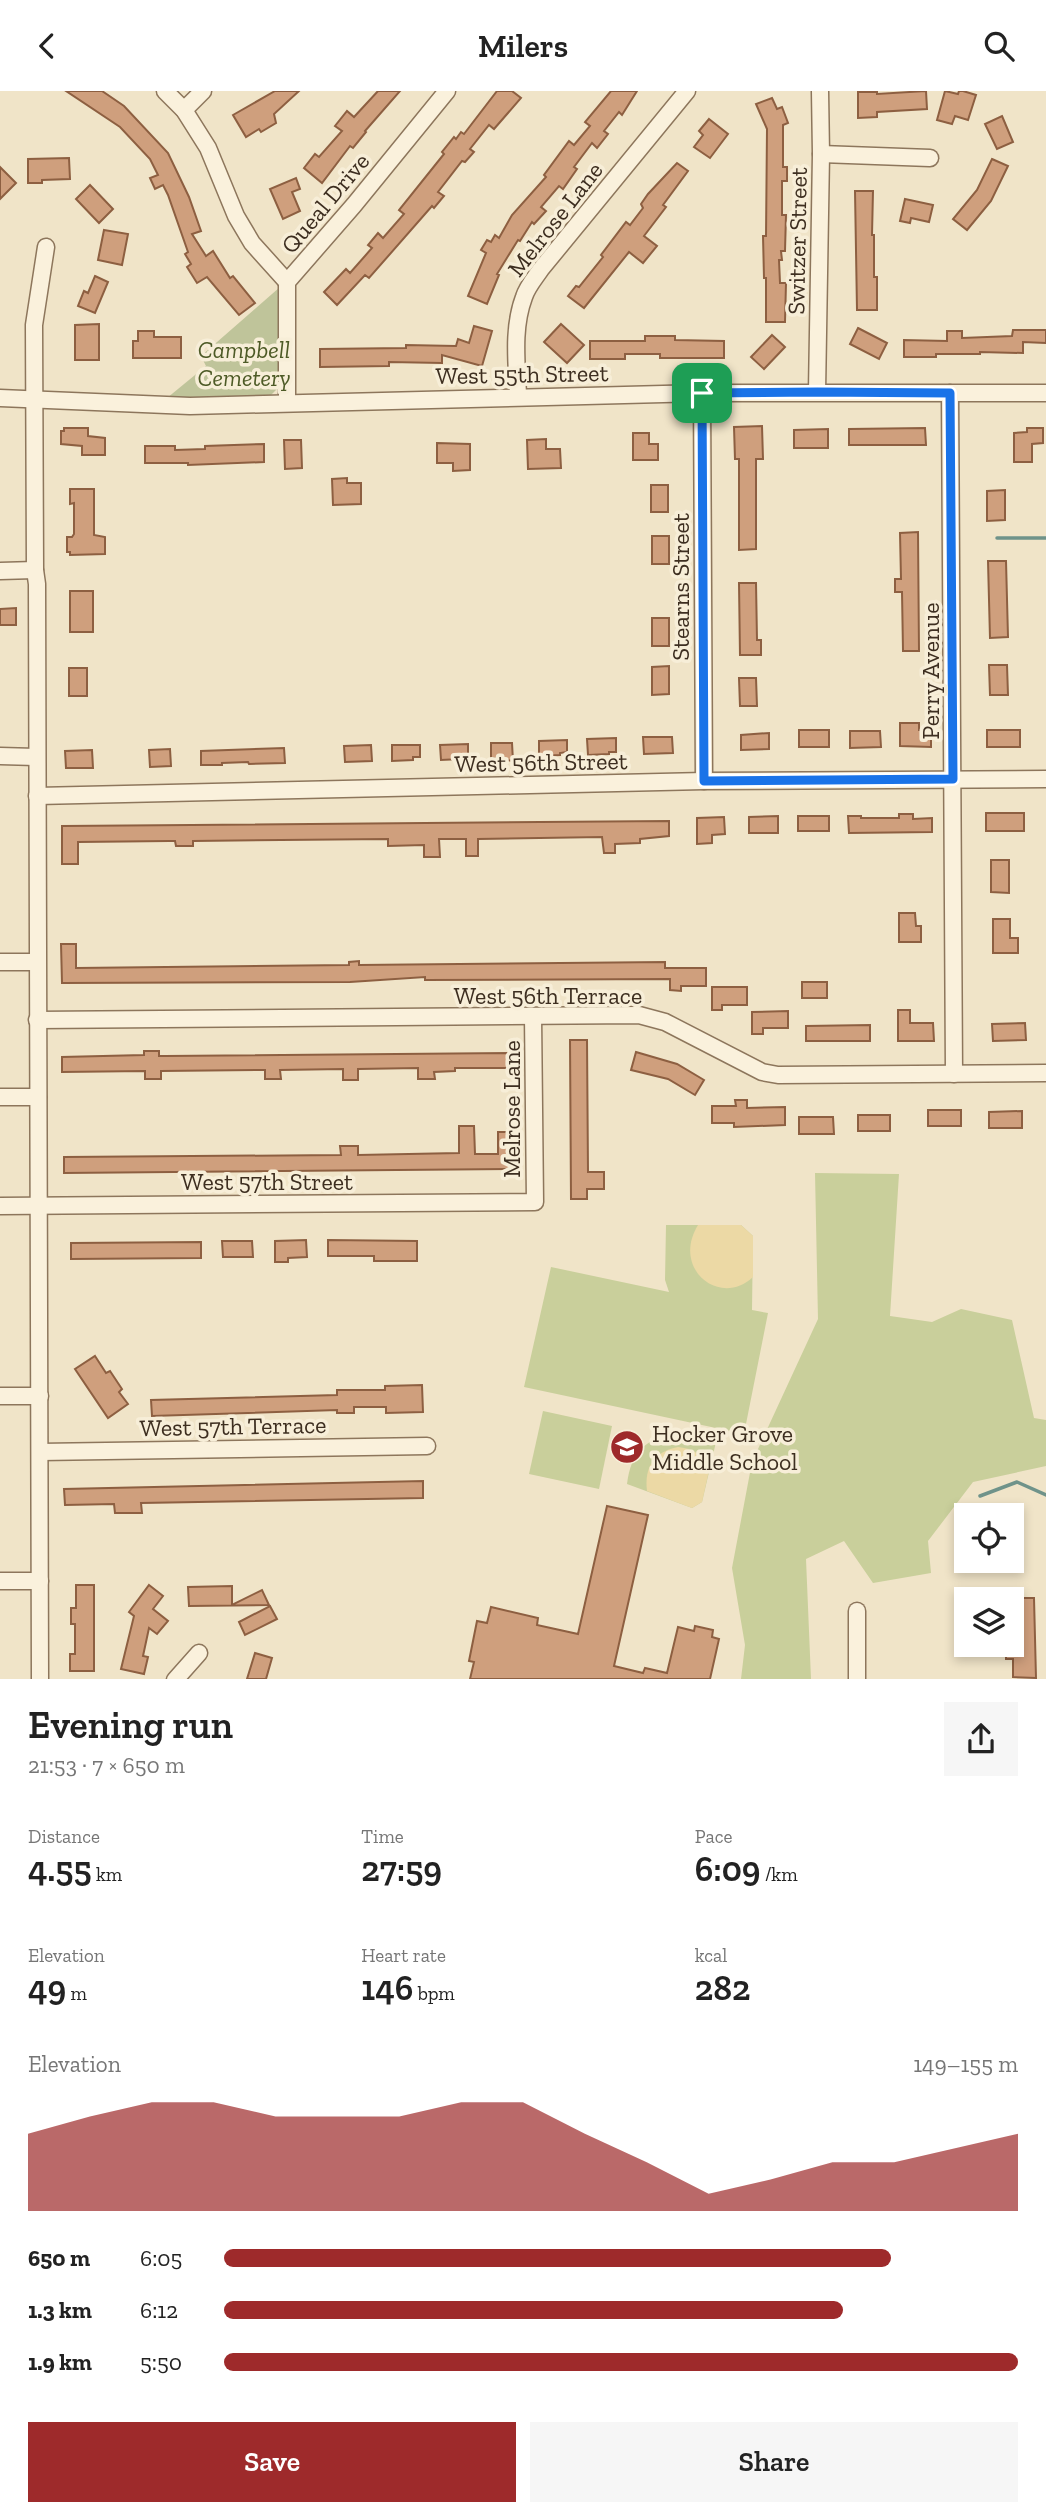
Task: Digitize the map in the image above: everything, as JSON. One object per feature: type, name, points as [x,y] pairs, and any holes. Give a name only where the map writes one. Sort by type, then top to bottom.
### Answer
[{"type":"street","points":[[165,91],[184,110],[208,148],[236,216],[252,243],[287,282]]},
{"type":"street","points":[[184,110],[203,91]]},
{"type":"street","name":"Queal Drive","points":[[287,403],[287,282],[447,91]]},
{"type":"street","name":"Melrose Lane","points":[[518,397],[517,330],[523,298],[529,286],[687,91]]},
{"type":"street","name":"Switzer Street","points":[[817,392],[820,91]]},
{"type":"street","points":[[821,155],[930,158]]},
{"type":"street","points":[[40,1679],[34,325],[46,247]]},
{"type":"street","name":"West 55th Street","points":[[0,398],[190,406],[702,393],[1046,393]]},
{"type":"street","name":"Stearns Street","points":[[702,393],[704,781]]},
{"type":"street","name":"Perry Avenue","points":[[950,393],[954,1074]]},
{"type":"street","points":[[0,571],[35,570]]},
{"type":"street","points":[[0,756],[36,757]]},
{"type":"street","name":"West 56th Street","points":[[37,796],[704,781],[1046,779]]},
{"type":"street","points":[[0,962],[37,962]]},
{"type":"street","name":"West 56th Terrace","points":[[37,1020],[639,1015],[665,1022],[762,1072],[778,1075],[1046,1073]]},
{"type":"street","name":"Melrose Lane","points":[[533,1016],[535,1202]]},
{"type":"street","points":[[0,1097],[38,1097]]},
{"type":"street","name":"West 57th Street","points":[[0,1206],[535,1202]]},
{"type":"street","points":[[0,1396],[40,1396]]},
{"type":"street","name":"West 57th Terrace","points":[[40,1452],[427,1446]]},
{"type":"street","points":[[0,1581],[40,1581]]},
{"type":"street","points":[[856,1679],[857,1611]]},
{"type":"street","points":[[174,1679],[199,1653]]},
{"type":"green space","name":"Campbell Cemetery","points":[[280,287],[278,388],[270,396],[167,398],[206,366],[201,356]]},
{"type":"green space","points":[[815,1173],[899,1174],[890,1316],[932,1322],[961,1309],[1012,1320],[1034,1418],[1046,1420],[1046,1466],[973,1482],[957,1503],[954,1503],[954,1507],[928,1541],[931,1573],[873,1583],[844,1541],[806,1559],[811,1679],[741,1679],[745,1645],[732,1568],[752,1462],[818,1319]]},
{"type":"green space","points":[[666,1225],[741,1225],[753,1236],[752,1310],[768,1313],[744,1434],[524,1387],[551,1267],[669,1292],[665,1280]]},
{"type":"green space","points":[[543,1411],[612,1426],[599,1489],[529,1474]]},
{"type":"green space","points":[[675,1431],[705,1435],[716,1442],[702,1502],[692,1508],[627,1484],[632,1463],[641,1449],[655,1439]]},
{"type":"sand","points":[[698,1225],[741,1225],[753,1236],[753,1277],[740,1285],[727,1288],[714,1286],[703,1279],[695,1269],[691,1256],[691,1241]]},
{"type":"sand","points":[[678,1447],[696,1453],[710,1466],[702,1502],[692,1508],[647,1491],[647,1475],[652,1462],[663,1453]]},
{"type":"building","points":[[66,91],[102,91],[124,106],[168,153],[189,197],[201,231],[192,234],[206,256],[213,251],[230,278],[233,276],[255,303],[239,315],[207,277],[197,283],[187,267],[191,264],[185,254],[188,252],[168,195],[163,185],[155,189],[150,178],[158,175],[150,159],[120,127]]},
{"type":"building","points":[[275,91],[299,91],[274,114],[276,123],[246,137],[233,115]]},
{"type":"building","points":[[378,91],[400,91],[353,148],[350,146],[322,183],[304,168],[315,154],[319,157],[342,131],[335,126],[347,111],[354,117]]},
{"type":"building","points":[[497,91],[512,91],[521,98],[494,129],[489,125],[470,149],[474,152],[465,162],[462,161],[438,192],[444,196],[434,208],[432,206],[369,278],[365,275],[337,305],[324,292],[346,269],[350,273],[372,248],[368,245],[378,233],[383,238],[404,214],[399,210],[444,154],[442,152],[454,137],[456,139],[461,132],[464,134]]},
{"type":"building","points":[[611,91],[637,91],[622,115],[619,112],[604,131],[608,134],[597,148],[592,143],[574,167],[577,169],[563,189],[559,186],[541,207],[546,211],[534,224],[532,222],[520,241],[518,240],[497,274],[499,275],[487,304],[468,296],[486,253],[481,250],[487,240],[491,242],[495,235],[499,238],[512,215],[546,177],[544,175],[569,141],[574,145],[590,126],[585,122]]},
{"type":"building","points":[[926,91],[927,109],[877,112],[877,117],[858,118],[858,92],[877,94]]},
{"type":"building","points":[[945,91],[958,94],[963,91],[976,95],[968,120],[955,116],[952,124],[937,120]]},
{"type":"building","points":[[772,98],[777,109],[782,107],[788,123],[783,125],[783,167],[787,167],[787,181],[782,181],[782,215],[786,215],[785,251],[781,251],[782,260],[779,260],[780,283],[786,283],[785,322],[766,322],[763,236],[766,236],[767,129],[756,104]]},
{"type":"building","points":[[1002,116],[1013,142],[997,149],[985,124]]},
{"type":"building","points":[[709,119],[728,134],[710,158],[694,147],[703,135],[699,131]]},
{"type":"building","points":[[69,158],[70,179],[28,183],[28,159]]},
{"type":"building","points":[[992,159],[1008,166],[991,201],[967,230],[953,219],[977,190]]},
{"type":"building","points":[[677,163],[688,171],[644,236],[657,246],[643,263],[629,252],[584,308],[568,296],[576,286],[579,287],[603,257],[601,255],[626,222],[630,225],[643,208],[641,204],[648,194]]},
{"type":"building","points":[[0,167],[16,183],[0,199]]},
{"type":"building","points":[[296,178],[300,189],[292,192],[300,211],[283,219],[270,189]]},
{"type":"building","points":[[90,185],[113,209],[99,223],[76,199]]},
{"type":"building","points":[[855,191],[873,191],[872,235],[874,277],[877,277],[877,310],[857,310]]},
{"type":"building","points":[[905,199],[933,205],[929,222],[911,218],[910,223],[900,221]]},
{"type":"building","points":[[104,230],[128,234],[122,265],[98,260]]},
{"type":"building","points":[[95,276],[108,282],[95,313],[78,306],[84,291],[88,293]]},
{"type":"building","points":[[99,324],[99,360],[75,360],[75,325]]},
{"type":"building","points":[[561,324],[584,345],[567,363],[544,342]]},
{"type":"building","points":[[474,326],[492,331],[482,366],[442,355],[442,363],[389,362],[389,366],[320,367],[320,349],[406,348],[406,345],[456,346],[458,339],[469,343]]},
{"type":"building","points":[[858,328],[887,343],[879,359],[850,344]]},
{"type":"building","points":[[1013,330],[1046,330],[1046,343],[1023,342],[1023,353],[980,352],[936,354],[936,357],[904,357],[904,340],[947,341],[947,331],[962,331],[962,338],[1012,336]]},
{"type":"building","points":[[138,331],[154,331],[154,337],[181,337],[181,358],[133,358],[133,341],[138,341]]},
{"type":"building","points":[[772,335],[785,347],[764,369],[751,357]]},
{"type":"building","points":[[645,336],[724,341],[724,358],[660,358],[660,354],[625,354],[625,359],[590,359],[590,341],[645,341]]},
{"type":"building","points":[[762,426],[763,459],[756,459],[756,549],[739,550],[739,459],[735,459],[734,427]]},
{"type":"building","points":[[64,428],[88,428],[88,436],[105,438],[105,455],[82,455],[82,446],[61,444],[61,431],[64,431]]},
{"type":"building","points":[[925,428],[926,445],[849,445],[849,429]]},
{"type":"building","points":[[1027,428],[1043,428],[1043,443],[1032,444],[1032,462],[1014,462],[1014,433],[1027,432]]},
{"type":"building","points":[[828,429],[828,448],[794,448],[794,430]]},
{"type":"building","points":[[633,433],[649,433],[649,444],[658,444],[658,460],[633,460]]},
{"type":"building","points":[[546,439],[546,449],[560,449],[561,468],[528,469],[527,440]]},
{"type":"building","points":[[284,440],[301,440],[302,468],[285,469]]},
{"type":"building","points":[[437,443],[470,444],[470,470],[453,471],[453,463],[437,463]]},
{"type":"building","points":[[264,444],[264,462],[188,465],[145,463],[145,446],[175,446],[175,450]]},
{"type":"building","points":[[347,478],[347,483],[361,483],[361,504],[333,505],[332,479]]},
{"type":"building","points":[[651,485],[668,485],[668,512],[651,512]]},
{"type":"building","points":[[70,489],[94,489],[94,535],[105,537],[105,554],[70,555],[70,552],[67,552],[67,537],[74,534],[74,503],[70,504]]},
{"type":"building","points":[[1005,490],[1005,520],[987,521],[987,491]]},
{"type":"building","points":[[918,532],[919,651],[903,651],[902,592],[895,592],[895,579],[901,579],[900,533]]},
{"type":"building","points":[[652,536],[669,536],[669,564],[652,564]]},
{"type":"building","points":[[988,561],[1006,561],[1008,637],[990,638]]},
{"type":"building","points":[[739,583],[756,583],[757,640],[761,640],[761,655],[740,655]]},
{"type":"building","points":[[70,591],[93,591],[93,632],[70,632]]},
{"type":"building","points":[[16,608],[16,625],[0,625],[0,609]]},
{"type":"building","points":[[652,618],[669,618],[669,646],[652,646]]},
{"type":"building","points":[[989,665],[1007,665],[1008,695],[990,695]]},
{"type":"building","points":[[669,666],[669,694],[652,695],[652,667]]},
{"type":"building","points":[[69,668],[87,668],[87,696],[69,696]]},
{"type":"building","points":[[739,678],[756,678],[757,706],[740,706]]},
{"type":"building","points":[[900,723],[919,723],[919,730],[931,730],[931,747],[900,746]]},
{"type":"building","points":[[799,730],[829,730],[829,747],[799,747]]},
{"type":"building","points":[[987,730],[1020,730],[1020,747],[987,747]]},
{"type":"building","points":[[850,731],[880,731],[881,747],[850,748]]},
{"type":"building","points":[[769,733],[769,749],[741,750],[741,735]]},
{"type":"building","points":[[643,737],[672,737],[673,753],[644,754]]},
{"type":"building","points":[[616,738],[616,752],[588,755],[587,739]]},
{"type":"building","points":[[567,740],[567,752],[539,756],[539,741]]},
{"type":"building","points":[[491,743],[512,743],[513,761],[491,758]]},
{"type":"building","points":[[468,744],[468,757],[441,760],[440,745]]},
{"type":"building","points":[[371,745],[372,761],[345,762],[344,746]]},
{"type":"building","points":[[392,745],[420,745],[420,757],[392,761]]},
{"type":"building","points":[[284,748],[285,763],[201,765],[201,751]]},
{"type":"building","points":[[170,749],[171,766],[150,767],[149,750]]},
{"type":"building","points":[[92,750],[93,768],[66,768],[65,751]]},
{"type":"building","points":[[986,813],[1024,813],[1024,831],[986,831]]},
{"type":"building","points":[[899,814],[913,814],[913,819],[932,818],[932,832],[849,833],[848,816],[899,818]]},
{"type":"building","points":[[778,816],[778,833],[749,833],[749,817]]},
{"type":"building","points":[[798,816],[829,816],[829,831],[798,831]]},
{"type":"building","points":[[724,817],[725,834],[712,835],[712,843],[697,844],[697,818]]},
{"type":"building","points":[[669,821],[669,836],[640,839],[640,843],[615,844],[615,853],[604,853],[602,837],[478,839],[478,856],[466,856],[466,839],[439,839],[440,857],[424,857],[424,845],[388,846],[388,839],[193,841],[193,846],[176,846],[175,841],[78,842],[78,864],[62,864],[62,826]]},
{"type":"building","points":[[991,860],[1009,860],[1009,893],[991,892]]},
{"type":"building","points":[[899,913],[915,913],[916,926],[921,926],[921,942],[899,942]]},
{"type":"building","points":[[993,919],[1010,919],[1010,938],[1018,938],[1018,953],[993,953]]},
{"type":"building","points":[[61,944],[76,944],[76,968],[349,965],[349,962],[359,961],[359,965],[665,962],[665,968],[706,968],[706,986],[681,986],[681,991],[670,990],[670,979],[425,980],[425,977],[350,982],[62,983]]},
{"type":"building","points":[[802,982],[827,982],[827,998],[802,998]]},
{"type":"building","points":[[712,987],[747,987],[747,1005],[722,1005],[722,1010],[712,1010]]},
{"type":"building","points":[[898,1010],[910,1010],[910,1023],[933,1023],[934,1041],[898,1041]]},
{"type":"building","points":[[788,1011],[788,1028],[763,1028],[763,1034],[752,1034],[752,1012]]},
{"type":"building","points":[[1025,1023],[1026,1040],[993,1041],[992,1024]]},
{"type":"building","points":[[870,1025],[870,1041],[806,1041],[806,1026]]},
{"type":"building","points":[[570,1040],[587,1040],[588,1172],[604,1172],[604,1189],[587,1189],[587,1199],[571,1199]]},
{"type":"building","points":[[144,1051],[159,1051],[159,1056],[510,1053],[511,1068],[455,1068],[455,1071],[434,1072],[435,1079],[418,1079],[418,1068],[358,1069],[358,1080],[343,1080],[343,1069],[280,1070],[281,1079],[265,1079],[265,1070],[161,1071],[161,1079],[145,1079],[145,1071],[62,1072],[62,1057],[144,1055]]},
{"type":"building","points":[[636,1052],[677,1064],[704,1080],[695,1095],[668,1079],[631,1070]]},
{"type":"building","points":[[735,1100],[747,1100],[747,1108],[785,1107],[785,1125],[734,1127],[734,1123],[712,1123],[712,1106],[736,1106]]},
{"type":"building","points":[[928,1110],[961,1110],[961,1126],[928,1126]]},
{"type":"building","points":[[1022,1111],[1022,1128],[989,1128],[989,1112]]},
{"type":"building","points":[[858,1115],[890,1115],[890,1131],[858,1131]]},
{"type":"building","points":[[799,1117],[833,1117],[834,1134],[799,1134]]},
{"type":"building","points":[[459,1126],[474,1126],[475,1154],[498,1154],[498,1132],[512,1132],[512,1169],[64,1173],[64,1157],[341,1155],[340,1146],[358,1146],[358,1155],[459,1153]]},
{"type":"building","points":[[306,1240],[307,1257],[275,1262],[275,1241]]},
{"type":"building","points":[[328,1240],[417,1241],[417,1261],[374,1261],[374,1256],[328,1256]]},
{"type":"building","points":[[222,1241],[252,1241],[253,1257],[223,1257]]},
{"type":"building","points":[[201,1242],[201,1258],[71,1259],[71,1243]]},
{"type":"building","points":[[95,1356],[106,1373],[110,1371],[122,1389],[119,1392],[128,1404],[108,1418],[75,1369]]},
{"type":"building","points":[[422,1385],[423,1412],[386,1413],[386,1407],[354,1407],[354,1413],[337,1413],[337,1410],[152,1416],[151,1400],[337,1395],[337,1390],[385,1390],[385,1386]]},
{"type":"building","points":[[423,1481],[423,1498],[141,1503],[142,1513],[115,1513],[114,1504],[65,1505],[64,1489]]},
{"type":"building","name":"Hocker Grove Middle School","points":[[607,1506],[648,1515],[614,1666],[643,1673],[645,1668],[667,1673],[678,1627],[694,1631],[695,1626],[713,1630],[712,1637],[719,1639],[710,1679],[470,1679],[474,1662],[469,1661],[477,1621],[487,1623],[491,1607],[538,1618],[537,1625],[578,1634]]},
{"type":"building","points":[[76,1585],[94,1585],[94,1671],[70,1671],[70,1654],[75,1654],[75,1624],[71,1624],[71,1608],[76,1608]]},
{"type":"building","points":[[149,1585],[163,1596],[153,1609],[168,1621],[157,1634],[149,1628],[143,1656],[148,1657],[144,1674],[121,1669],[134,1616],[129,1612]]},
{"type":"building","points":[[232,1586],[232,1605],[262,1590],[269,1605],[189,1606],[188,1587]]},
{"type":"building","points":[[1024,1598],[1034,1598],[1036,1678],[1013,1677],[1013,1659],[1006,1659],[1024,1657]]},
{"type":"building","points":[[270,1606],[277,1619],[245,1635],[239,1622]]},
{"type":"building","points":[[255,1653],[272,1658],[266,1679],[247,1679]]},
{"type":"waterway","points":[[997,538],[1046,538]]},
{"type":"waterway","points":[[980,1496],[1017,1482],[1046,1495]]},
{"type":"place","name":"Hocker Grove Middle School","points":[[627,1447]]},
{"type":"route","points":[[702,393],[950,393],[953,779],[704,781],[702,393]]}]
